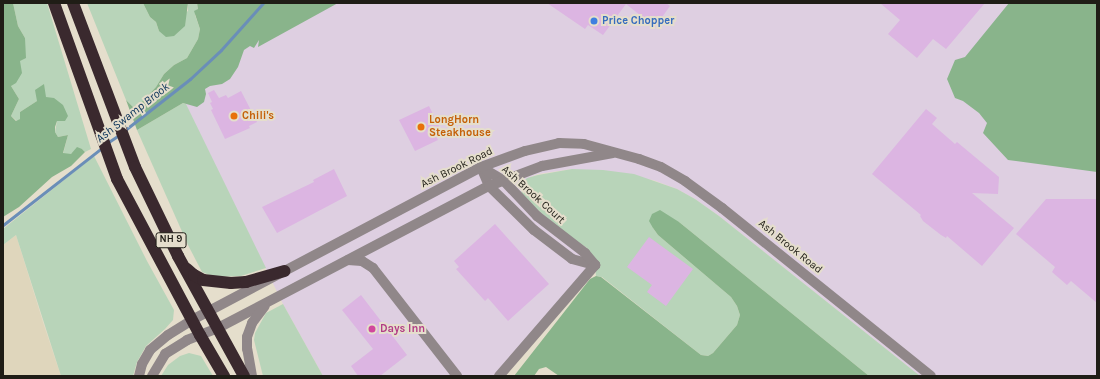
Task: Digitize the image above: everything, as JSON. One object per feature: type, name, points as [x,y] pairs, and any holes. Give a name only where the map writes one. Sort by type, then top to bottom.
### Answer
[{"type":"highway","name":"NH 9","points":[[54,3],[117,179],[200,335],[224,376]]},
{"type":"highway","name":"NH 9","points":[[73,3],[135,167],[184,266],[244,376]]},
{"type":"highway","points":[[184,266],[194,275],[216,282],[246,282],[284,271]]},
{"type":"street","name":"Ash Brook Road","points":[[140,376],[142,364],[150,350],[168,335],[192,320],[481,167],[525,151],[559,144],[584,144],[660,167],[685,181],[722,208],[931,376]]},
{"type":"street","points":[[152,376],[166,354],[180,344],[218,328],[489,186],[542,166],[614,152]]},
{"type":"street","name":"Ash Brook Court","points":[[481,167],[503,180],[537,216],[585,253],[595,265]]},
{"type":"street","name":"Ash Brook Court","points":[[481,167],[489,186],[514,212],[546,240],[572,259],[595,265]]},
{"type":"street","points":[[348,260],[362,261],[373,268],[457,376]]},
{"type":"street","points":[[499,376],[595,265]]},
{"type":"street","points":[[252,376],[247,349],[247,337],[252,323],[268,302]]},
{"type":"shaded area","points":[[263,3],[1097,3],[1097,376],[920,376],[719,216],[695,199],[677,189],[653,180],[572,169],[538,174],[528,178],[569,236],[587,248],[595,265],[499,376],[323,376],[283,304],[178,89]]},
{"type":"shaded area","points":[[16,235],[61,376],[3,376],[3,245]]},
{"type":"green space","points":[[3,3],[13,3],[18,26],[25,38],[26,58],[20,61],[22,73],[16,83],[11,86],[19,99],[11,116],[16,121],[20,119],[20,112],[37,101],[35,90],[44,84],[46,97],[54,98],[63,105],[68,116],[65,121],[57,121],[55,127],[55,132],[58,137],[68,135],[63,153],[71,154],[77,147],[85,152],[71,166],[52,177],[19,207],[3,217]]},
{"type":"green space","points":[[13,3],[47,3],[91,149],[85,152],[82,149],[71,154],[63,154],[68,135],[58,137],[55,132],[57,121],[37,101],[20,112],[20,119],[17,121],[11,116],[19,99],[11,86],[20,61],[25,38],[18,26]]},
{"type":"green space","points":[[87,3],[143,3],[150,17],[156,22],[159,31],[188,11],[188,3],[197,3],[198,9],[195,15],[200,29],[198,39],[187,58],[174,65],[164,74],[156,87],[141,103],[133,107],[126,100]]},
{"type":"green space","points":[[143,3],[188,3],[185,26],[174,36],[166,37],[159,31],[156,22],[150,17]]},
{"type":"green space","points":[[197,3],[338,3],[258,47],[259,40],[254,48],[250,46],[244,50],[238,67],[230,79],[222,84],[210,86],[205,89],[206,94],[204,102],[197,107],[183,103],[137,130],[126,100],[133,107],[141,103],[156,87],[164,74],[174,65],[187,58],[198,39],[200,29],[194,11],[198,9]]},
{"type":"green space","points":[[1009,3],[1097,3],[1097,172],[1008,160],[983,133],[987,123],[979,113],[963,101],[955,98],[947,79],[955,60],[965,57]]},
{"type":"green space","points":[[183,103],[186,104],[266,268],[241,276],[214,277],[202,272],[188,245],[137,130]]},
{"type":"green space","points":[[94,156],[147,261],[174,310],[173,320],[146,346],[137,362],[133,376],[61,376],[16,235],[3,245],[3,229]]},
{"type":"green space","points":[[572,169],[603,170],[634,174],[677,189],[695,199],[719,216],[920,376],[869,376],[679,222],[653,228],[658,235],[731,297],[737,306],[740,315],[737,325],[713,353],[708,356],[701,355],[602,277],[596,276],[595,265],[587,248],[569,236],[522,195],[521,188],[523,182],[527,178]]},
{"type":"green space","points":[[660,210],[679,222],[869,376],[559,376],[546,367],[539,369],[534,376],[514,376],[590,279],[596,276],[601,277],[701,355],[708,356],[713,353],[737,325],[740,315],[737,306],[731,297],[658,235],[649,221],[652,214]]},
{"type":"green space","points":[[283,304],[323,376],[263,376],[254,340],[255,333],[266,313]]},
{"type":"green space","points":[[189,353],[201,356],[213,376],[161,376],[168,365],[180,356]]},
{"type":"building","name":"Price Chopper","points":[[547,3],[666,3],[670,6],[655,27],[626,4],[603,35],[588,25],[585,29]]},
{"type":"building","points":[[880,3],[985,3],[946,49],[933,39],[917,58],[888,34],[900,20]]},
{"type":"building","name":"Chili's","points":[[214,90],[219,98],[226,95],[228,98],[241,91],[257,122],[249,126],[250,128],[225,139],[211,110],[213,109],[210,103],[212,102],[208,93]]},
{"type":"building","name":"LongHorn Steakhouse","points":[[429,106],[443,134],[437,138],[438,140],[415,151],[399,120]]},
{"type":"building","points":[[926,109],[937,118],[932,124],[955,144],[957,142],[999,177],[998,194],[972,193],[1014,228],[982,266],[947,236],[946,238],[941,235],[923,221],[920,216],[921,215],[872,174]]},
{"type":"building","points":[[334,169],[347,196],[277,233],[262,207],[314,182],[313,180]]},
{"type":"building","points":[[1046,199],[1097,199],[1097,303],[1071,281],[1067,285],[1052,272],[1055,267],[1016,234]]},
{"type":"building","points":[[495,224],[549,284],[508,321],[488,298],[485,301],[456,269],[459,267],[454,261]]},
{"type":"building","points":[[649,237],[693,269],[666,306],[647,292],[652,285],[627,267]]},
{"type":"building","name":"Days Inn","points":[[361,295],[407,355],[380,376],[358,376],[351,366],[373,349],[342,310]]},
{"type":"waterway","name":"Ash Swamp Brook","points":[[125,130],[190,79],[221,50],[263,3]]},
{"type":"waterway","name":"Ash Swamp Brook","points":[[107,143],[119,135]]},
{"type":"waterway","name":"Ash Swamp Brook","points":[[3,225],[103,147]]},
{"type":"place","name":"Price Chopper","points":[[594,21]]},
{"type":"place","name":"Chili's","points":[[234,116]]},
{"type":"place","name":"LongHorn Steakhouse","points":[[421,127]]},
{"type":"place","name":"Days Inn","points":[[372,329]]}]
